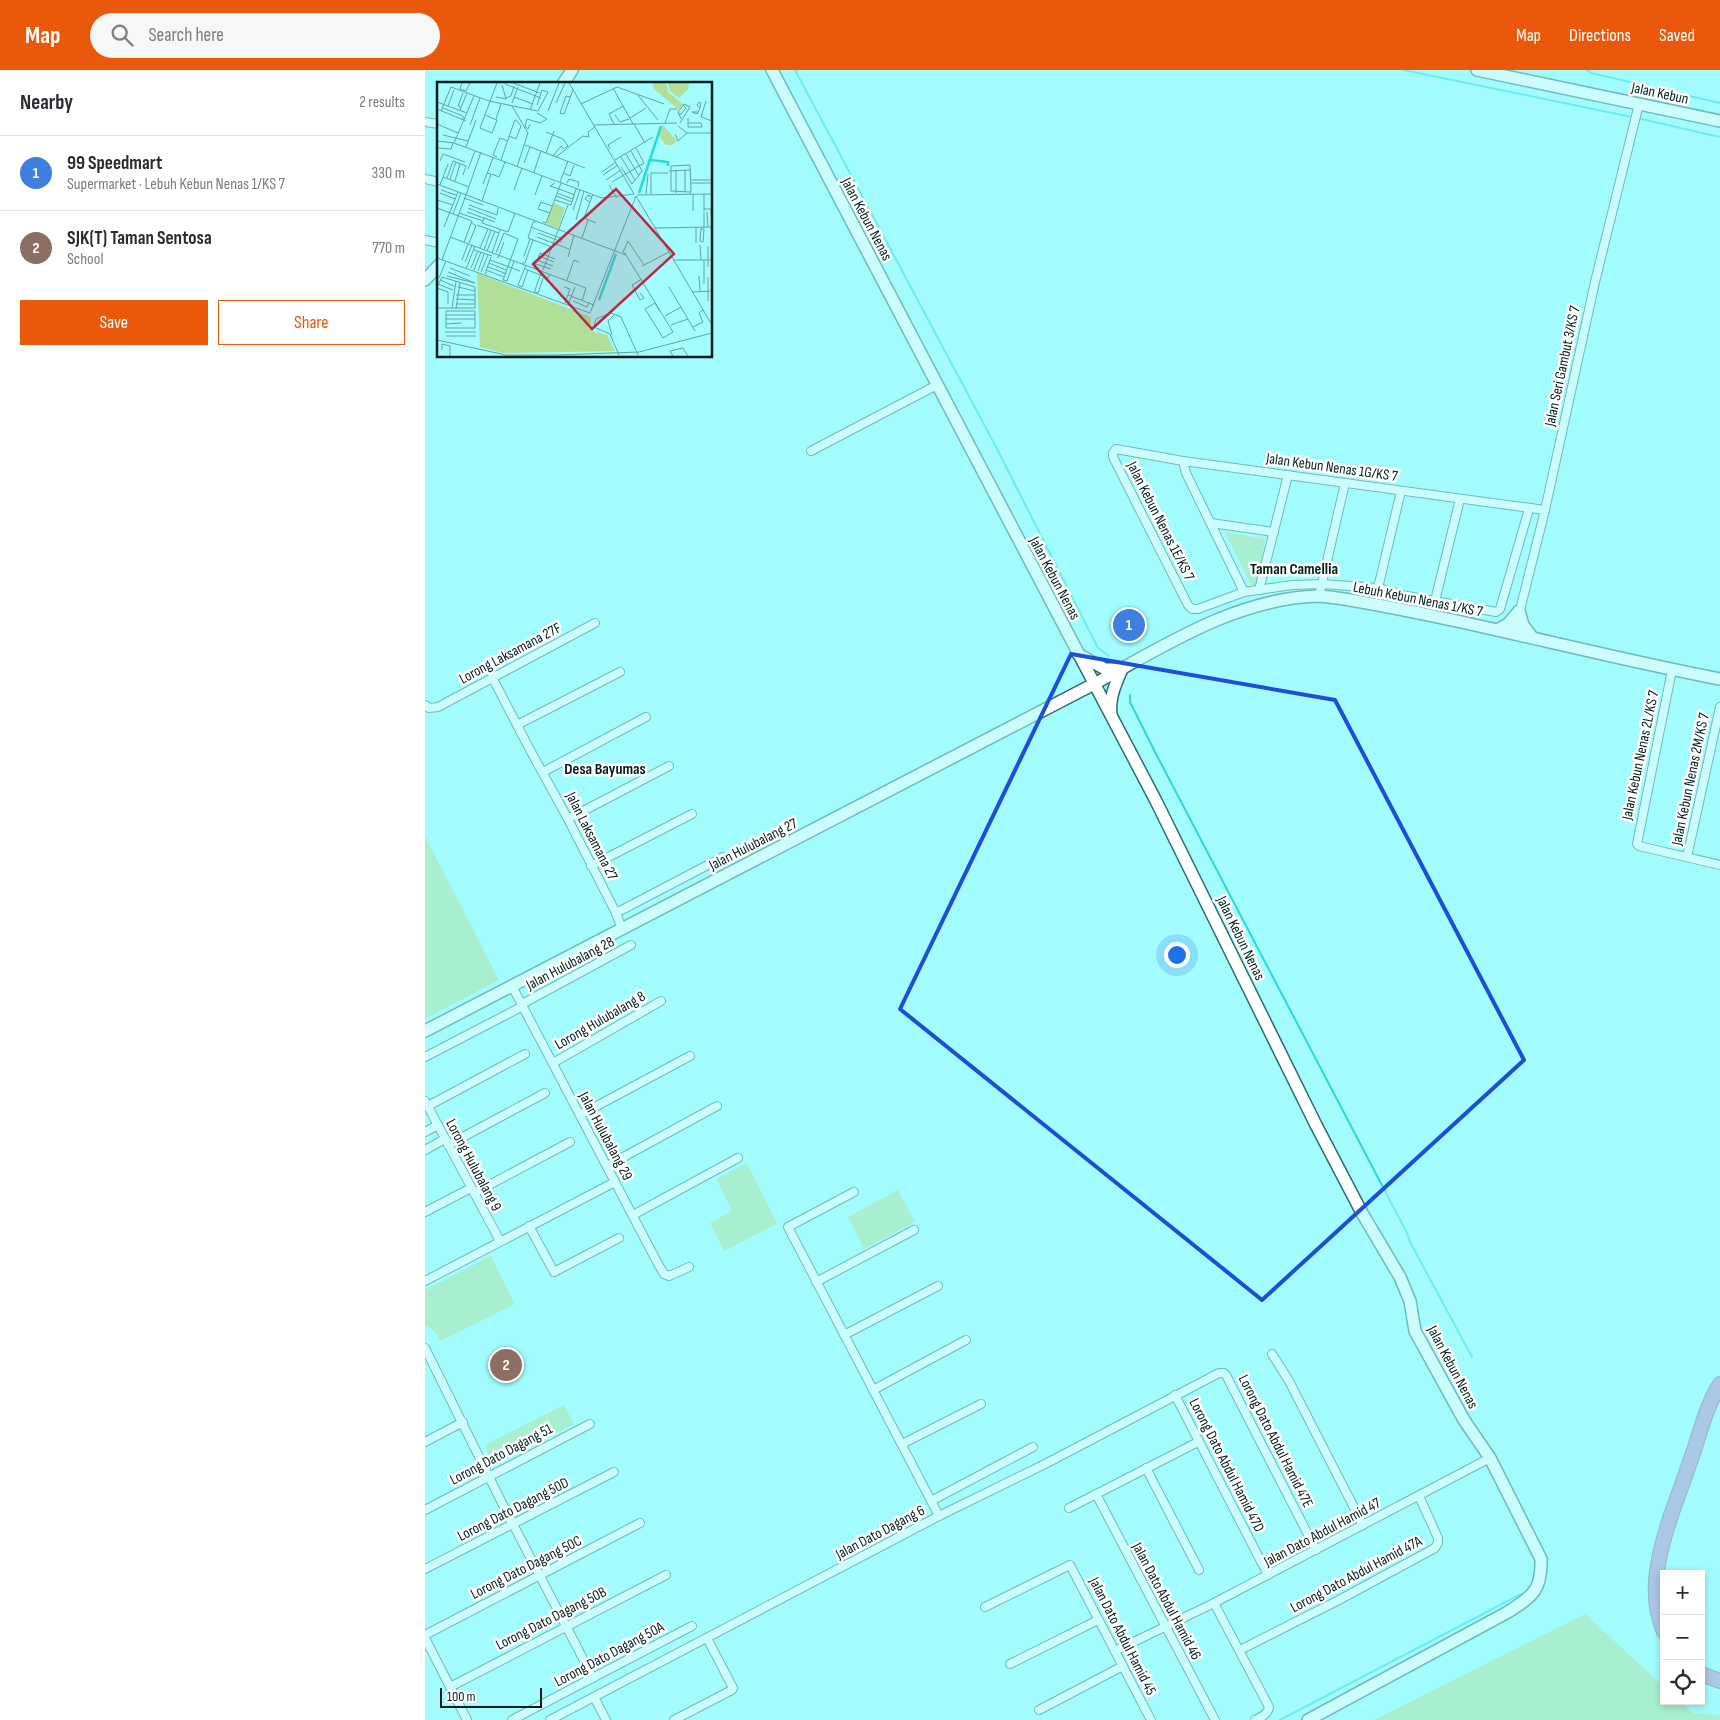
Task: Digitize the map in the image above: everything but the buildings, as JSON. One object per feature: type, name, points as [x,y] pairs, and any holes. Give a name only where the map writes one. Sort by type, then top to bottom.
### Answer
[{"type":"highway","points":[[1660,1619],[1657,1610],[1657,1570],[1668,1527],[1710,1405],[1720,1384]]},
{"type":"highway","points":[[1705,1675],[1720,1681]]},
{"type":"street","points":[[564,82],[572,70]]},
{"type":"street","name":"Jalan Kebun Nenas","points":[[772,70],[1196,881],[1307,1108],[1362,1213],[1400,1277],[1410,1301],[1415,1331],[1464,1420],[1490,1458],[1541,1558],[1541,1576],[1537,1588],[1525,1601],[1308,1720]]},
{"type":"street","name":"Jalan Kebun","points":[[1477,70],[1637,113],[1720,121]]},
{"type":"street","name":"Jalan Seri Gambut 3/KS 7","points":[[1514,634],[1545,510],[1585,322],[1637,113]]},
{"type":"street","points":[[425,280],[437,267]]},
{"type":"street","points":[[811,451],[937,385]]},
{"type":"street","name":"Jalan Kebun Nenas 1G/KS 7","points":[[1116,449],[1288,475],[1545,510]]},
{"type":"street","name":"Jalan Kebun Nenas 1E/KS 7","points":[[1116,449],[1113,457],[1188,605],[1198,610],[1244,592]]},
{"type":"street","points":[[1183,460],[1186,473],[1244,592],[1321,584],[1378,588],[1496,612],[1500,609],[1529,509]]},
{"type":"street","points":[[1259,590],[1288,475]]},
{"type":"street","points":[[1319,596],[1345,483]]},
{"type":"street","points":[[1378,588],[1401,491]]},
{"type":"street","points":[[1435,601],[1460,499]]},
{"type":"street","points":[[1211,522],[1274,532]]},
{"type":"street","name":"Lebuh Kebun Nenas 1/KS 7","points":[[1094,684],[1187,634],[1239,611],[1269,602],[1319,596],[1373,604],[1720,679]]},
{"type":"street","points":[[1497,630],[1508,624],[1519,611]]},
{"type":"street","points":[[1519,611],[1523,625],[1532,637]]},
{"type":"street","name":"Lorong Laksamana 27F","points":[[425,705],[429,708],[438,707],[595,623]]},
{"type":"street","points":[[1078,654],[1105,669],[1118,671],[1110,706],[1111,717]]},
{"type":"street","name":"Jalan Kebun Nenas 2L/KS 7","points":[[1672,670],[1637,844],[1687,857]]},
{"type":"street","points":[[517,725],[620,672]]},
{"type":"street","name":"Jalan Laksamana 27","points":[[493,677],[568,819],[616,913],[622,929]]},
{"type":"street","name":"Jalan Hulubalang 27","points":[[425,1031],[1094,684]]},
{"type":"street","name":"Jalan Kebun Nenas 2M/KS 7","points":[[1687,857],[1720,707]]},
{"type":"street","points":[[543,772],[646,717]]},
{"type":"street","points":[[568,819],[669,766]]},
{"type":"street","points":[[591,866],[693,814]]},
{"type":"street","points":[[616,913],[723,857]]},
{"type":"street","points":[[1687,857],[1720,865]]},
{"type":"street","name":"Jalan Hulubalang 28","points":[[425,1057],[631,945]]},
{"type":"street","name":"Jalan Hulubalang 29","points":[[512,986],[664,1274],[674,1275],[689,1267]]},
{"type":"street","name":"Lorong Hulubalang 8","points":[[553,1063],[661,1001]]},
{"type":"street","points":[[426,1103],[525,1054]]},
{"type":"street","points":[[580,1116],[690,1056]]},
{"type":"street","points":[[425,1150],[447,1142],[545,1094]]},
{"type":"street","name":"Lorong Hulubalang 9","points":[[426,1103],[500,1241]]},
{"type":"street","points":[[607,1166],[717,1106]]},
{"type":"street","points":[[425,1132],[438,1125]]},
{"type":"street","points":[[425,1212],[570,1142]]},
{"type":"street","points":[[633,1215],[738,1158]]},
{"type":"street","points":[[425,1280],[615,1182]]},
{"type":"street","points":[[854,1192],[787,1227],[939,1516]]},
{"type":"street","points":[[529,1226],[554,1272],[619,1238]]},
{"type":"street","points":[[816,1282],[914,1230]]},
{"type":"street","points":[[844,1335],[938,1286]]},
{"type":"street","points":[[873,1390],[966,1340]]},
{"type":"street","points":[[425,1348],[593,1678]]},
{"type":"street","points":[[1272,1354],[1289,1382],[1363,1525]]},
{"type":"street","name":"Jalan Dato Dagang 6","points":[[550,1720],[939,1516],[1047,1463],[1219,1372],[1224,1373]]},
{"type":"street","name":"Lorong Dato Abdul Hamid 47E","points":[[1224,1373],[1316,1550]]},
{"type":"street","name":"Lorong Dato Abdul Hamid 47D","points":[[1175,1395],[1268,1575]]},
{"type":"street","points":[[901,1444],[981,1404]]},
{"type":"street","points":[[425,1442],[463,1422]]},
{"type":"street","name":"Lorong Dato Dagang 51","points":[[425,1510],[590,1424]]},
{"type":"street","points":[[1069,1508],[1198,1442]]},
{"type":"street","points":[[931,1501],[1033,1447]]},
{"type":"street","name":"Jalan Dato Abdul Hamid 47","points":[[1115,1651],[1214,1603],[1490,1458]]},
{"type":"street","points":[[1146,1468],[1199,1570]]},
{"type":"street","name":"Lorong Dato Dagang 50D","points":[[425,1569],[614,1472]]},
{"type":"street","name":"Jalan Dato Abdul Hamid 46","points":[[1096,1494],[1215,1720]]},
{"type":"street","name":"Lorong Dato Abdul Hamid 47A","points":[[1240,1650],[1339,1600],[1435,1548],[1438,1538],[1419,1496]]},
{"type":"street","name":"Lorong Dato Dagang 50C","points":[[425,1637],[640,1523]]},
{"type":"street","name":"Jalan Dato Abdul Hamid 45","points":[[985,1607],[1071,1565],[1150,1718]]},
{"type":"street","name":"Lorong Dato Dagang 50B","points":[[450,1687],[666,1575]]},
{"type":"street","points":[[1214,1603],[1269,1707],[1265,1715],[1255,1720]]},
{"type":"street","points":[[1010,1664],[1099,1620]]},
{"type":"street","name":"Lorong Dato Dagang 50A","points":[[513,1720],[692,1626]]},
{"type":"street","points":[[425,1637],[467,1720]]},
{"type":"street","points":[[675,1720],[731,1690],[732,1685],[707,1638]]},
{"type":"street","points":[[1039,1710],[1123,1666]]},
{"type":"street","points":[[594,1697],[606,1720]]},
{"type":"street","points":[[1140,1720],[1150,1718]]},
{"type":"highlighted area","points":[[1071,654],[1335,700],[1524,1060],[1262,1300],[900,1009]]},
{"type":"green space","points":[[1225,532],[1265,539],[1257,585],[1251,585]]},
{"type":"green space","points":[[425,836],[499,980],[425,1019]]},
{"type":"green space","points":[[747,1163],[777,1224],[724,1251],[710,1223],[732,1211],[716,1179]]},
{"type":"green space","points":[[898,1190],[915,1222],[864,1249],[848,1217]]},
{"type":"green space","points":[[491,1256],[515,1304],[440,1341],[435,1332],[425,1324],[425,1290]]},
{"type":"green space","points":[[564,1405],[574,1424],[498,1463],[490,1460],[485,1447],[489,1443]]},
{"type":"green space","points":[[1585,1614],[1660,1683],[1660,1705],[1684,1705],[1692,1713],[1720,1715],[1720,1720],[1374,1720]]},
{"type":"waterway","points":[[795,70],[995,445],[1098,648],[1109,656]]},
{"type":"waterway","points":[[1404,70],[1632,117]]},
{"type":"waterway","points":[[1587,70],[1591,73],[1720,103]]},
{"type":"waterway","points":[[1637,118],[1720,137]]},
{"type":"waterway","points":[[1130,695],[1130,702],[1155,752],[1410,1242],[1472,1357]]},
{"type":"waterway","points":[[1280,1720],[1521,1594]]},
{"type":"place","name":"99 Speedmart","points":[[1129,625]]},
{"type":"place","name":"SJK(T) Taman Sentosa","points":[[506,1365]]},
{"type":"district","name":"Taman Camellia","points":[[1294,568]]},
{"type":"district","name":"Desa Bayumas","points":[[605,768]]}]
